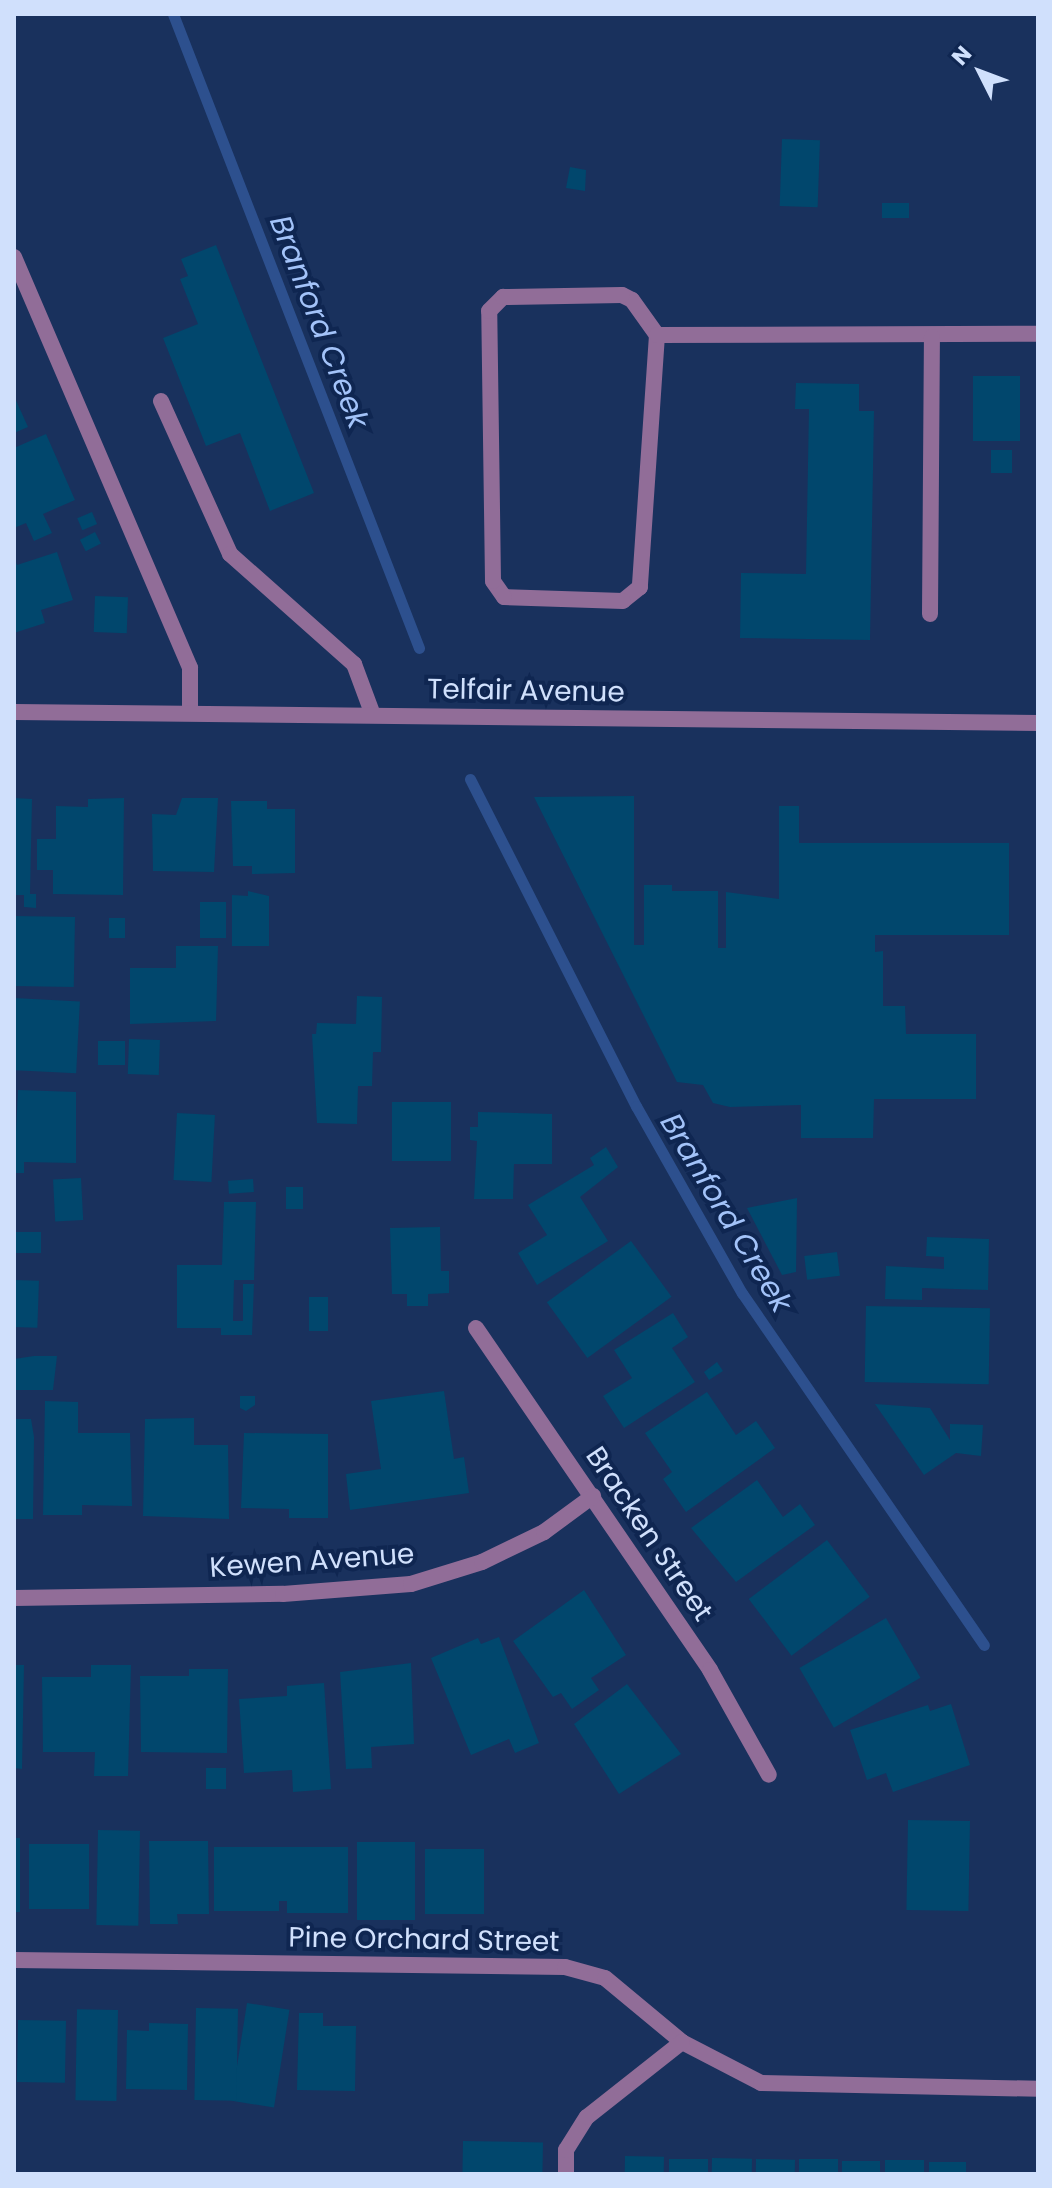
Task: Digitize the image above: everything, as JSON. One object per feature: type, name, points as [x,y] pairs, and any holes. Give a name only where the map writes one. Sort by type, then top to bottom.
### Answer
[{"type":"street","points":[[14,257],[190,668],[190,713]]},
{"type":"street","points":[[622,295],[632,300],[657,335],[640,587],[623,601],[504,597],[493,581],[489,311],[503,297],[622,295]]},
{"type":"street","points":[[657,335],[932,337],[1038,334]]},
{"type":"street","points":[[930,614],[932,337]]},
{"type":"street","points":[[161,401],[230,554],[354,664],[373,715]]},
{"type":"street","name":"Telfair Avenue","points":[[14,712],[1038,723]]},
{"type":"street","name":"Bracken Street","points":[[476,1328],[710,1670],[769,1775]]},
{"type":"street","name":"Kewen Avenue","points":[[14,1598],[283,1594],[411,1584],[482,1562],[544,1532],[593,1496]]},
{"type":"street","name":"Pine Orchard Street","points":[[14,1960],[565,1967],[605,1978],[682,2042],[761,2083],[1038,2089]]},
{"type":"street","points":[[566,2174],[566,2150],[587,2117],[682,2042]]},
{"type":"building","points":[[782,139],[820,140],[818,207],[780,206]]},
{"type":"building","points":[[570,167],[586,170],[585,191],[566,188]]},
{"type":"building","points":[[882,203],[909,203],[909,218],[882,218]]},
{"type":"building","points":[[216,245],[314,493],[270,511],[240,433],[206,446],[163,338],[198,324],[180,279],[188,276],[181,259]]},
{"type":"building","points":[[973,376],[1020,376],[1020,441],[973,441]]},
{"type":"building","points":[[796,383],[859,384],[859,411],[874,411],[870,640],[740,638],[741,573],[806,574],[809,409],[795,409]]},
{"type":"building","points":[[14,396],[28,427],[14,433]]},
{"type":"building","points":[[46,434],[75,500],[43,514],[52,533],[34,541],[26,523],[14,528],[14,448]]},
{"type":"building","points":[[991,450],[1012,450],[1012,473],[991,473]]},
{"type":"building","points":[[92,512],[97,524],[82,530],[77,518]]},
{"type":"building","points":[[95,532],[101,544],[86,551],[80,540]]},
{"type":"building","points":[[57,552],[73,600],[41,610],[45,623],[14,633],[14,558],[17,565]]},
{"type":"building","points":[[95,596],[128,597],[127,633],[94,632]]},
{"type":"building","points":[[634,796],[634,945],[644,945],[644,885],[672,885],[672,891],[718,891],[718,948],[726,948],[726,892],[779,899],[779,806],[799,806],[799,843],[1009,843],[1009,935],[875,935],[875,952],[883,951],[883,1006],[905,1006],[906,1034],[976,1034],[976,1099],[874,1099],[873,1138],[801,1138],[801,1105],[730,1107],[713,1103],[703,1085],[677,1082],[534,797]]},
{"type":"building","points":[[14,798],[32,799],[30,894],[36,894],[36,908],[24,907],[24,895],[14,895]]},
{"type":"building","points":[[124,798],[123,895],[53,894],[53,870],[37,870],[37,839],[56,839],[56,806],[88,807],[88,799]]},
{"type":"building","points":[[182,798],[218,798],[214,872],[153,871],[152,814],[176,815]]},
{"type":"building","points":[[231,801],[267,801],[267,809],[295,809],[295,873],[252,874],[252,866],[233,866]]},
{"type":"building","points":[[248,891],[269,896],[269,946],[232,946],[232,895],[248,896]]},
{"type":"building","points":[[200,902],[226,902],[226,938],[200,938]]},
{"type":"building","points":[[14,916],[75,917],[74,987],[14,986]]},
{"type":"building","points":[[109,918],[125,918],[125,938],[109,938]]},
{"type":"building","points":[[176,946],[218,946],[216,1021],[130,1024],[130,968],[176,968]]},
{"type":"building","points":[[357,996],[382,997],[381,1052],[373,1052],[372,1086],[358,1086],[357,1124],[317,1123],[312,1034],[316,1034],[317,1023],[356,1024]]},
{"type":"building","points":[[14,998],[80,1001],[76,1073],[14,1070]]},
{"type":"building","points":[[129,1039],[160,1040],[159,1075],[128,1074]]},
{"type":"building","points":[[98,1041],[125,1041],[125,1065],[98,1065]]},
{"type":"building","points":[[18,1090],[76,1092],[76,1163],[24,1162],[24,1173],[14,1173]]},
{"type":"building","points":[[392,1102],[451,1102],[451,1161],[392,1161]]},
{"type":"building","points":[[478,1112],[552,1114],[552,1164],[514,1164],[513,1199],[474,1199],[477,1141],[470,1140],[470,1127],[478,1127]]},
{"type":"building","points":[[177,1113],[215,1115],[211,1182],[173,1180]]},
{"type":"building","points":[[606,1147],[618,1167],[580,1197],[608,1241],[537,1285],[518,1253],[547,1235],[528,1205],[594,1165],[590,1158]]},
{"type":"building","points":[[81,1178],[83,1220],[55,1221],[53,1179]]},
{"type":"building","points":[[253,1179],[254,1192],[229,1194],[228,1181]]},
{"type":"building","points":[[286,1187],[303,1187],[303,1209],[286,1209]]},
{"type":"building","points":[[797,1198],[796,1272],[782,1275],[747,1208]]},
{"type":"building","points":[[224,1202],[256,1202],[254,1280],[234,1280],[233,1321],[243,1321],[243,1284],[254,1284],[252,1335],[221,1335],[221,1328],[177,1328],[177,1265],[222,1265]]},
{"type":"building","points":[[440,1227],[441,1271],[449,1271],[449,1293],[428,1294],[428,1306],[407,1306],[407,1294],[392,1294],[390,1228]]},
{"type":"building","points":[[14,1232],[41,1232],[41,1253],[14,1253]]},
{"type":"building","points":[[927,1237],[989,1239],[988,1290],[922,1288],[922,1300],[885,1299],[886,1266],[944,1269],[944,1257],[926,1256]]},
{"type":"building","points":[[631,1241],[672,1297],[587,1358],[547,1302]]},
{"type":"building","points":[[837,1252],[840,1276],[807,1280],[804,1256]]},
{"type":"building","points":[[14,1280],[39,1281],[37,1328],[14,1327]]},
{"type":"building","points":[[309,1297],[328,1297],[328,1331],[309,1331]]},
{"type":"building","points":[[866,1306],[990,1308],[989,1384],[865,1382]]},
{"type":"building","points":[[673,1313],[688,1337],[672,1348],[695,1382],[624,1428],[603,1396],[632,1378],[614,1350]]},
{"type":"building","points":[[57,1356],[53,1390],[14,1390],[14,1359]]},
{"type":"building","points":[[717,1362],[723,1371],[709,1380],[704,1372]]},
{"type":"building","points":[[444,1391],[454,1459],[464,1457],[469,1493],[350,1510],[346,1474],[381,1469],[371,1401]]},
{"type":"building","points":[[707,1392],[736,1435],[756,1421],[775,1448],[686,1512],[663,1479],[672,1472],[645,1433]]},
{"type":"building","points":[[240,1396],[255,1396],[255,1405],[246,1411],[240,1408]]},
{"type":"building","points":[[45,1401],[78,1402],[78,1433],[130,1433],[132,1506],[82,1505],[82,1515],[43,1515]]},
{"type":"building","points":[[875,1404],[930,1408],[950,1440],[950,1424],[983,1425],[981,1456],[956,1453],[924,1475]]},
{"type":"building","points":[[194,1418],[194,1445],[228,1445],[229,1519],[143,1516],[145,1419]]},
{"type":"building","points":[[14,1419],[31,1419],[34,1437],[33,1519],[14,1519]]},
{"type":"building","points":[[244,1433],[328,1434],[328,1518],[289,1518],[289,1509],[241,1508]]},
{"type":"building","points":[[757,1480],[783,1517],[800,1504],[815,1525],[736,1582],[691,1528]]},
{"type":"building","points":[[827,1540],[870,1597],[791,1656],[749,1599]]},
{"type":"building","points":[[584,1590],[626,1655],[591,1678],[599,1690],[572,1709],[561,1693],[553,1697],[513,1641]]},
{"type":"building","points":[[886,1618],[920,1678],[834,1728],[799,1668]]},
{"type":"building","points":[[499,1637],[539,1743],[515,1753],[509,1739],[471,1755],[431,1658],[478,1638],[481,1644]]},
{"type":"building","points":[[411,1663],[414,1744],[371,1747],[372,1768],[346,1769],[340,1672]]},
{"type":"building","points":[[14,1665],[24,1665],[22,1769],[14,1768]]},
{"type":"building","points":[[91,1665],[131,1665],[128,1776],[94,1776],[95,1752],[43,1752],[42,1677],[91,1677]]},
{"type":"building","points":[[189,1669],[228,1669],[227,1753],[141,1752],[140,1676],[189,1676]]},
{"type":"building","points":[[324,1683],[331,1789],[293,1792],[292,1770],[244,1773],[239,1699],[287,1696],[287,1686]]},
{"type":"building","points":[[627,1684],[681,1754],[619,1794],[574,1724]]},
{"type":"building","points":[[951,1704],[970,1765],[893,1792],[886,1773],[867,1780],[850,1730],[928,1705],[930,1711]]},
{"type":"building","points":[[206,1768],[226,1768],[226,1789],[206,1789]]},
{"type":"building","points":[[908,1820],[970,1821],[968,1911],[906,1910]]},
{"type":"building","points":[[98,1830],[140,1831],[138,1926],[96,1925]]},
{"type":"building","points":[[14,1838],[20,1838],[20,1912],[14,1912]]},
{"type":"building","points":[[149,1841],[208,1841],[209,1914],[177,1914],[178,1924],[150,1924]]},
{"type":"building","points":[[357,1842],[415,1842],[415,1920],[357,1920]]},
{"type":"building","points":[[29,1844],[89,1844],[89,1909],[29,1909]]},
{"type":"building","points":[[214,1847],[348,1847],[348,1913],[287,1913],[287,1901],[279,1901],[279,1911],[214,1911]]},
{"type":"building","points":[[425,1849],[484,1849],[484,1914],[425,1914]]},
{"type":"building","points":[[247,2003],[289,2010],[274,2108],[232,2101]]},
{"type":"building","points":[[196,2008],[238,2009],[236,2101],[194,2100]]},
{"type":"building","points":[[77,2009],[118,2010],[116,2101],[75,2100]]},
{"type":"building","points":[[299,2013],[323,2013],[323,2026],[356,2026],[355,2091],[297,2090]]},
{"type":"building","points":[[18,2020],[66,2021],[65,2083],[17,2082]]},
{"type":"building","points":[[149,2023],[188,2024],[187,2090],[126,2089],[127,2030],[149,2031]]},
{"type":"building","points":[[463,2141],[543,2142],[542,2174],[462,2174]]},
{"type":"building","points":[[625,2156],[664,2157],[664,2174],[625,2174]]},
{"type":"building","points":[[712,2158],[752,2159],[752,2174],[712,2174]]},
{"type":"building","points":[[669,2159],[708,2159],[708,2174],[669,2174]]},
{"type":"building","points":[[756,2159],[795,2160],[795,2174],[756,2174]]},
{"type":"building","points":[[799,2159],[838,2159],[838,2174],[799,2174]]},
{"type":"building","points":[[885,2160],[924,2160],[924,2174],[885,2174]]},
{"type":"building","points":[[842,2161],[880,2161],[880,2174],[842,2174]]},
{"type":"building","points":[[929,2162],[966,2162],[966,2174],[929,2174]]},
{"type":"waterway","name":"Branford Creek","points":[[173,14],[419,648]]},
{"type":"waterway","name":"Branford Creek","points":[[470,779],[636,1106],[742,1293],[984,1645]]}]
